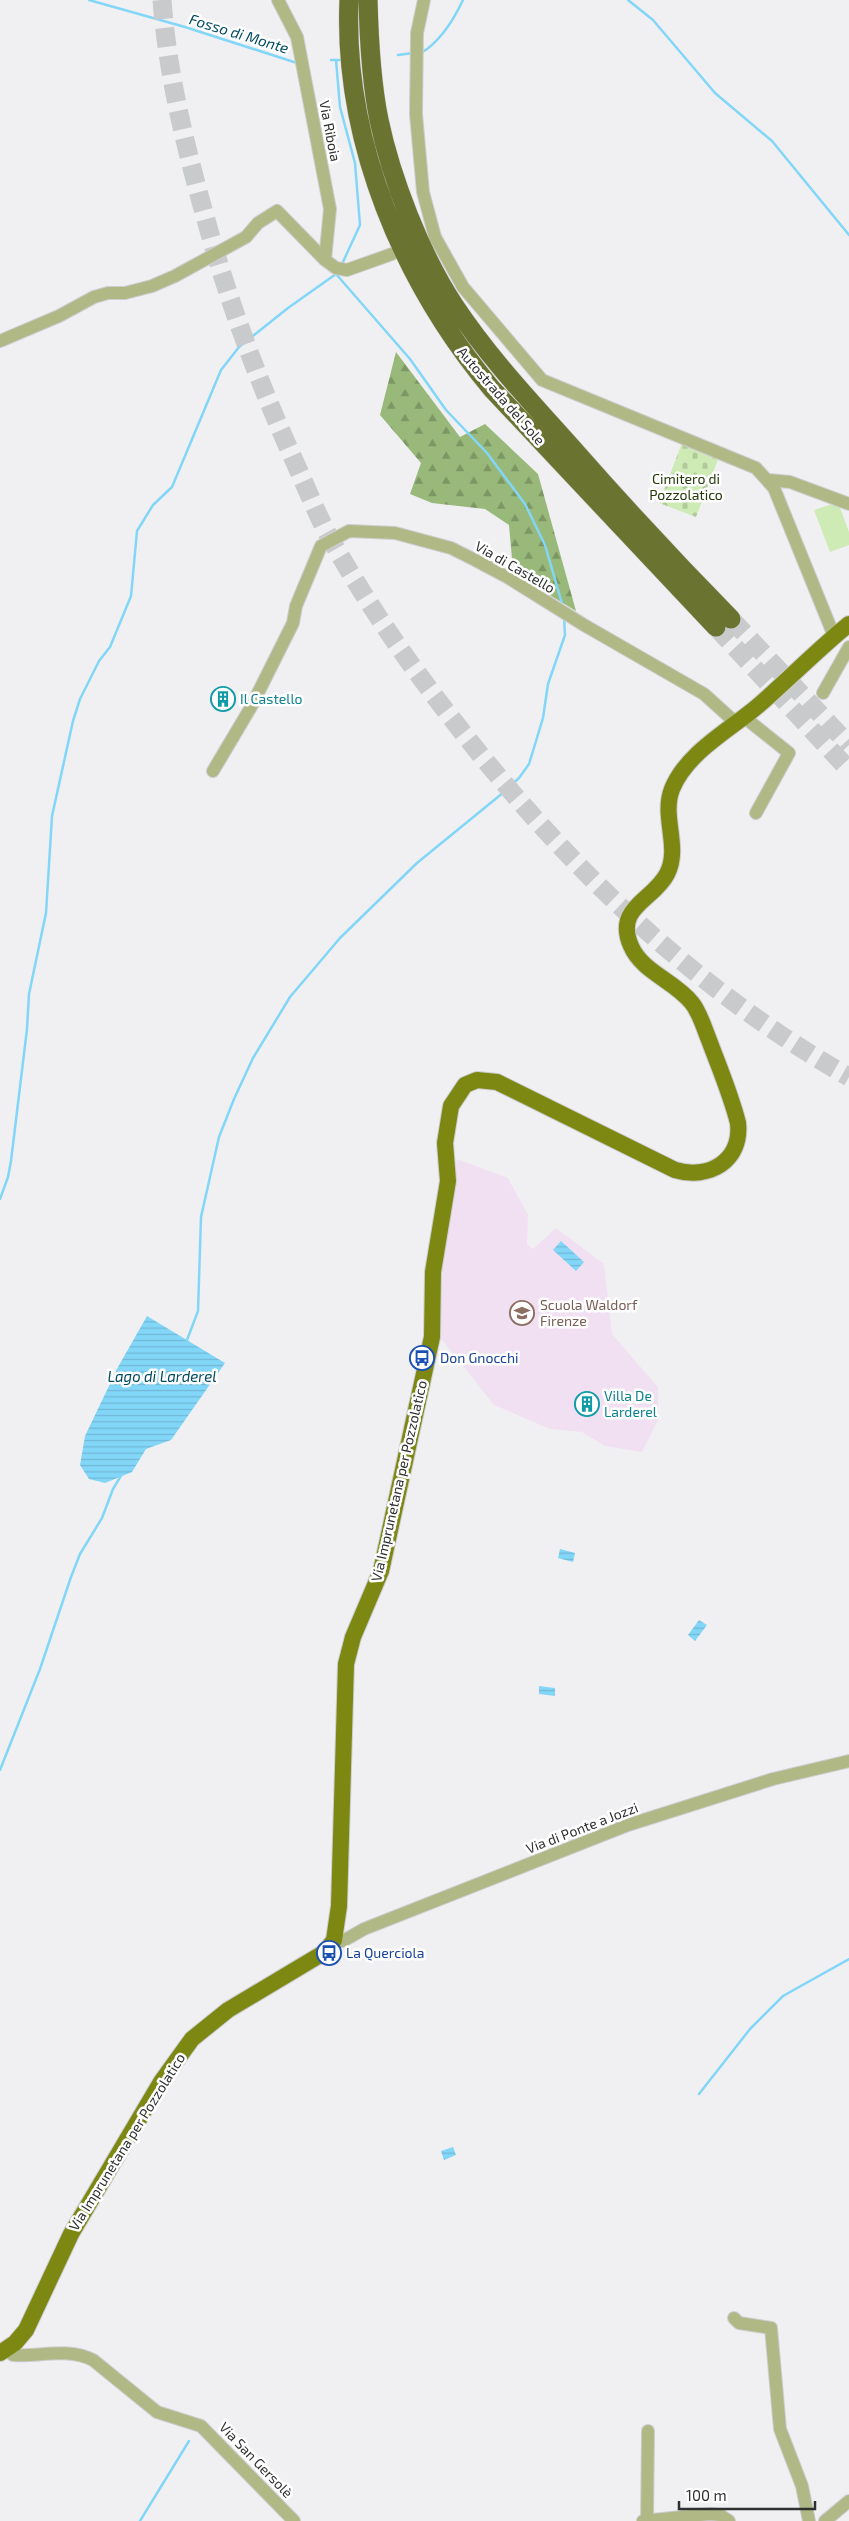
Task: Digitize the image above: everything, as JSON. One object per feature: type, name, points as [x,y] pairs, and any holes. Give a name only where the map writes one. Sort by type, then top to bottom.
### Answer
[{"type":"highway","name":"Autostrada del Sole","points":[[349,0],[353,84],[368,156],[392,226],[432,307],[459,347],[492,389],[724,623],[659,545],[497,364],[453,304],[425,253],[396,182],[379,120],[369,42],[368,0]]},
{"type":"main road","name":"Via Imprunetana per Pozzolatico","points":[[3,2352],[26,2330],[58,2257],[71,2234],[161,2082],[192,2039],[228,2010],[318,1957],[334,1940],[339,1906],[346,1664],[353,1637],[381,1571],[432,1337],[433,1272],[448,1181],[445,1144],[451,1106],[465,1085],[477,1080],[488,1080],[506,1085],[675,1170],[691,1173],[706,1172],[720,1166],[731,1156],[738,1140],[738,1123],[698,1013],[685,995],[638,958],[630,945],[629,918],[636,905],[658,886],[670,867],[672,853],[668,805],[673,788],[694,758],[849,624]]},
{"type":"street","name":"Via Riboia","points":[[278,0],[297,37],[330,209],[326,260]]},
{"type":"street","points":[[424,0],[417,53],[416,114],[423,192],[434,237],[469,294],[542,380],[756,468],[769,480],[834,636]]},
{"type":"street","points":[[0,341],[59,316],[94,297],[108,292],[125,293],[152,286],[175,276],[246,237],[258,223],[277,211],[336,268],[347,270],[392,254]]},
{"type":"street","points":[[769,480],[790,482],[849,504]]},
{"type":"street","name":"Via di Castello","points":[[213,771],[251,707],[293,623],[296,606],[321,546],[349,531],[395,533],[451,548],[507,577],[533,595],[704,694],[740,720]]},
{"type":"street","points":[[823,692],[849,647]]},
{"type":"street","points":[[740,720],[789,753],[756,813]]},
{"type":"street","name":"Via di Ponte a Jozzi","points":[[334,1940],[343,1941],[364,1929],[628,1824],[773,1778],[849,1761]]},
{"type":"street","points":[[734,2318],[739,2323],[771,2328],[780,2429],[802,2486],[809,2521]]},
{"type":"street","name":"Via San Gersolè","points":[[3,2352],[13,2355],[68,2353],[85,2356],[92,2360],[157,2412],[201,2426],[294,2521]]},
{"type":"street","points":[[648,2430],[651,2521],[710,2514],[720,2515],[729,2521]]},
{"type":"street","points":[[825,2521],[849,2501]]},
{"type":"shaded area","name":"Scuola Waldorf Firenze","points":[[457,1159],[508,1178],[528,1215],[527,1244],[533,1249],[556,1228],[604,1264],[612,1334],[658,1387],[658,1420],[642,1452],[605,1446],[582,1432],[550,1429],[494,1405],[443,1341],[435,1334],[435,1292]]},
{"type":"green space","points":[[396,352],[460,437],[485,424],[538,474],[576,611],[525,580],[512,559],[509,525],[485,509],[432,503],[410,494],[421,463],[380,415]]},
{"type":"green space","name":"Cimitero di Pozzolatico","points":[[682,443],[719,457],[696,517],[659,503]]},
{"type":"green space","points":[[838,502],[849,532],[849,545],[830,552],[814,510]]},
{"type":"water","points":[[561,1241],[584,1262],[576,1271],[553,1250]]},
{"type":"water","name":"Lago di Larderel","points":[[147,1316],[225,1363],[171,1440],[146,1449],[132,1472],[105,1483],[89,1479],[80,1465],[85,1436],[118,1367]]},
{"type":"water","points":[[560,1549],[575,1553],[573,1562],[558,1558]]},
{"type":"water","points":[[699,1620],[707,1625],[695,1641],[688,1635]]},
{"type":"water","points":[[539,1686],[555,1688],[555,1696],[539,1694]]},
{"type":"water","points":[[453,2147],[456,2155],[444,2160],[441,2151]]},
{"type":"waterway","name":"Fosso di Monte","points":[[89,0],[185,27],[297,63]]},
{"type":"waterway","name":"Fosso di Monte","points":[[421,53],[446,30],[463,0]]},
{"type":"waterway","points":[[628,0],[653,20],[715,93],[772,141],[849,235]]},
{"type":"waterway","name":"Fosso di Monte","points":[[398,55],[413,53]]},
{"type":"waterway","name":"Fosso di Monte","points":[[331,60],[340,60]]},
{"type":"waterway","points":[[336,60],[340,107],[355,163],[360,225],[342,264]]},
{"type":"waterway","points":[[336,274],[410,359],[446,410],[487,453],[525,504],[545,545],[563,607]]},
{"type":"waterway","points":[[0,1199],[8,1177],[11,1161],[27,1029],[29,994],[46,913],[52,816],[73,721],[80,699],[99,661],[110,647],[131,596],[137,531],[153,505],[172,487],[221,370],[239,347],[288,308],[336,274]]},
{"type":"waterway","points":[[187,1340],[198,1311],[201,1217],[219,1137],[253,1058],[290,997],[340,938],[417,863],[504,792],[519,778],[529,764],[543,718],[548,684],[565,635],[564,617]]},
{"type":"waterway","points":[[0,1770],[40,1669],[80,1554],[102,1518],[113,1489],[122,1474]]},
{"type":"waterway","points":[[699,2094],[750,2029],[783,1996],[849,1959]]},
{"type":"waterway","points":[[140,2521],[189,2441]]},
{"type":"tunnel","points":[[162,0],[174,89],[194,176],[210,234],[247,348],[281,431],[326,531],[372,608],[423,681],[501,780],[590,877],[637,922],[738,1005],[792,1043],[849,1077]]},
{"type":"tunnel","points":[[731,619],[849,745]]},
{"type":"tunnel","points":[[716,627],[849,770]]},
{"type":"place","name":"Il Castello","points":[[223,699]]},
{"type":"place","name":"Scuola Waldorf Firenze","points":[[522,1313]]},
{"type":"place","name":"Don Gnocchi","points":[[422,1358]]},
{"type":"place","name":"Villa De Larderel","points":[[587,1404]]},
{"type":"place","name":"La Querciola","points":[[329,1953]]}]
